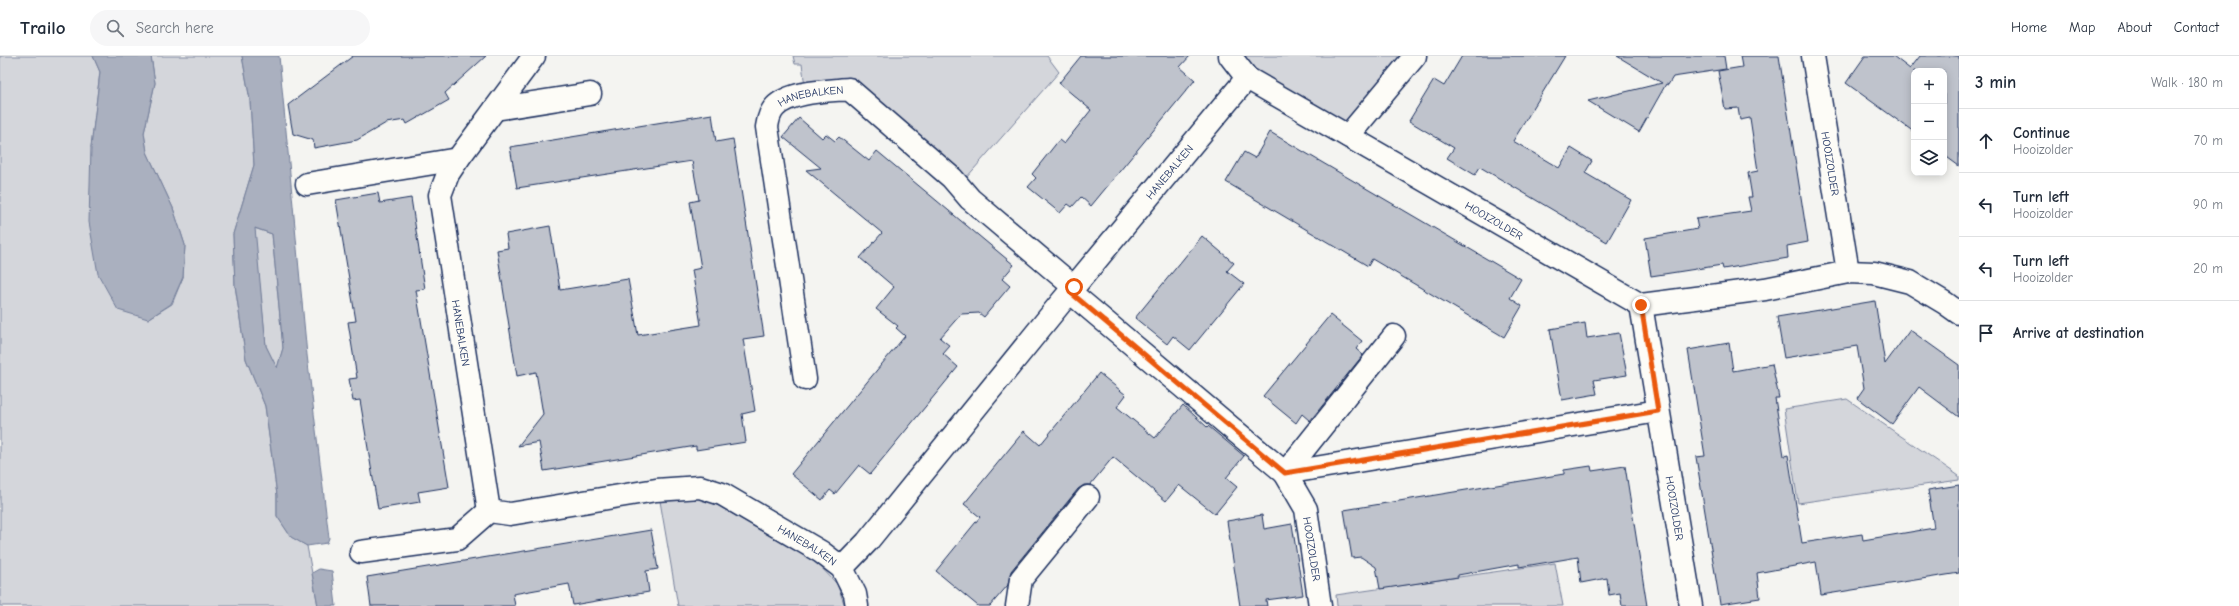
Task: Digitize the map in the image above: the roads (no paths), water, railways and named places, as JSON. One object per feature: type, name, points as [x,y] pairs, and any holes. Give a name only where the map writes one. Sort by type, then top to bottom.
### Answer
[{"type":"street","name":"HANEBALKEN","points":[[534,56],[458,159],[448,174],[440,195],[488,511],[510,514],[656,490],[700,487],[722,494],[821,552],[842,568],[867,542],[1072,289],[1247,78]]},
{"type":"street","points":[[1230,56],[1247,78]]},
{"type":"street","points":[[1348,136],[1415,56]]},
{"type":"street","name":"HOOIZOLDER","points":[[1813,56],[1848,272]]},
{"type":"street","name":"HOOIZOLDER","points":[[1247,78],[1641,305],[1691,606]]},
{"type":"street","name":"HANEBALKEN","points":[[805,379],[767,127],[774,108],[784,100],[799,95],[849,88],[952,178],[970,199],[1072,289]]},
{"type":"street","points":[[495,109],[590,94]]},
{"type":"street","points":[[308,184],[458,159]]},
{"type":"street","points":[[1641,305],[1765,289],[1848,272],[1874,273],[1910,282],[1959,313]]},
{"type":"street","name":"HOOIZOLDER","points":[[1072,289],[1285,473],[1306,509],[1320,606]]},
{"type":"street","points":[[1285,473],[1394,336]]},
{"type":"street","points":[[1285,473],[1658,411]]},
{"type":"street","points":[[1017,606],[1021,579],[1088,497]]},
{"type":"street","points":[[361,552],[457,539],[488,511]]},
{"type":"street","points":[[842,568],[855,594],[857,606]]},
{"type":"water","points":[[93,56],[151,56],[155,83],[144,133],[147,152],[173,208],[185,245],[183,277],[171,304],[148,319],[118,310],[98,274],[89,222],[91,147],[100,72]]},
{"type":"water","points":[[242,56],[279,56],[307,355],[329,538],[327,543],[307,546],[291,537],[277,516],[277,495],[265,406],[246,359],[235,285],[233,234],[254,165],[250,100]],"holes":[[[255,228],[272,234],[283,348],[277,368],[266,346]]]},
{"type":"water","points":[[319,569],[332,571],[336,606],[318,606],[312,573]]}]
